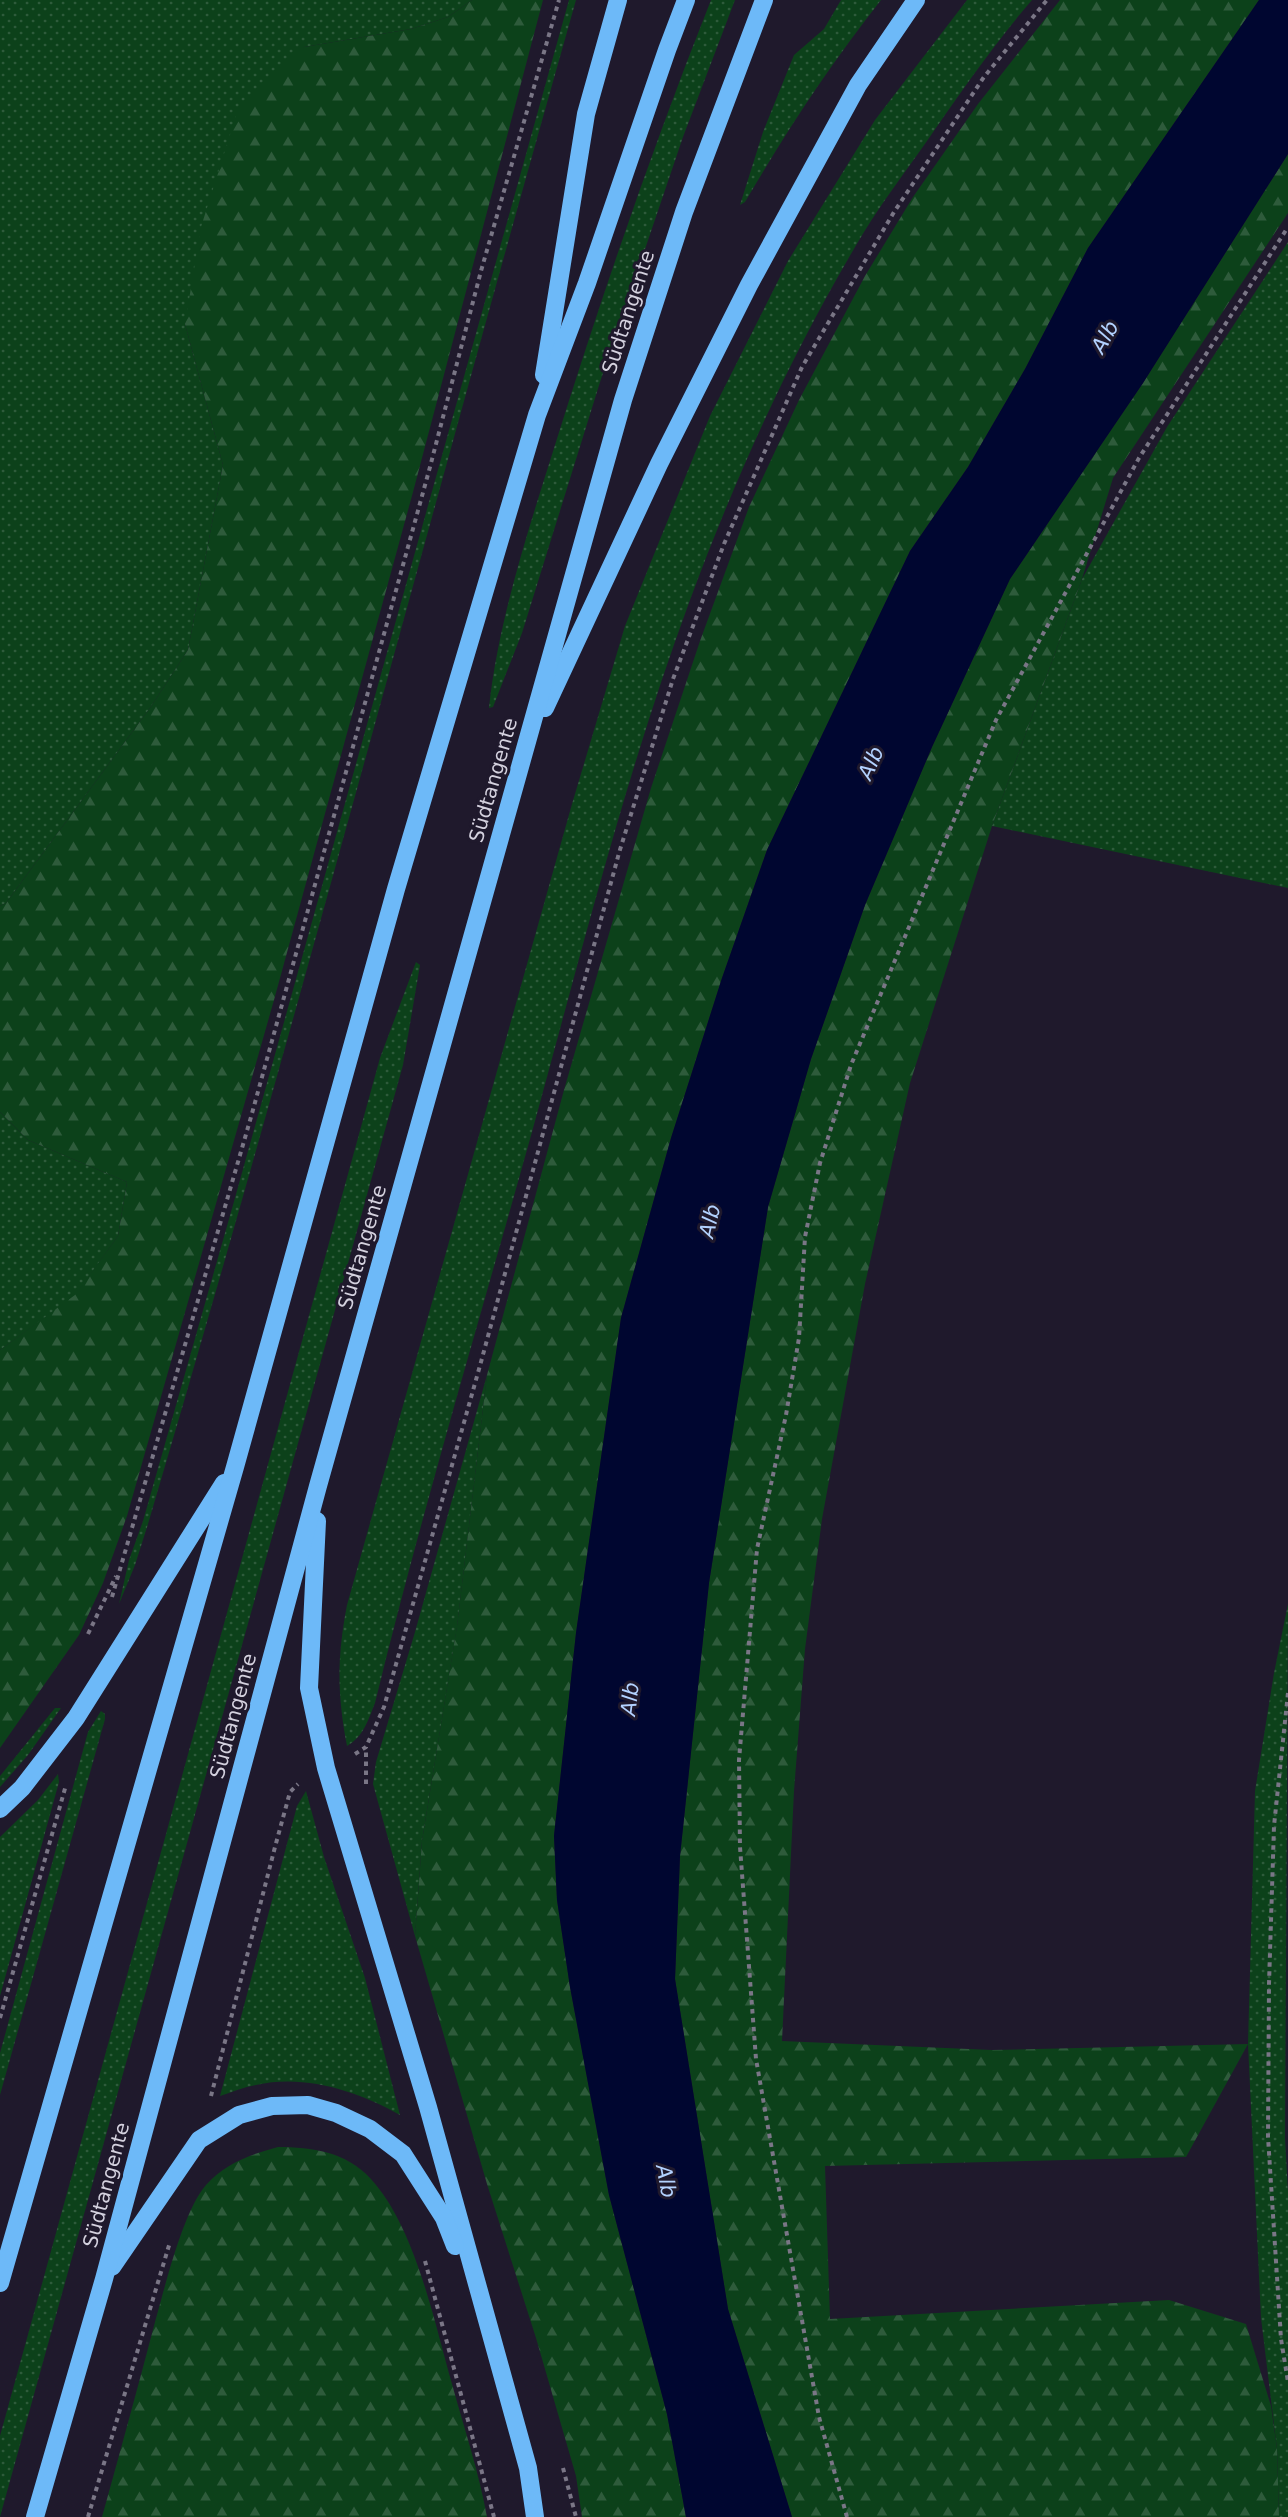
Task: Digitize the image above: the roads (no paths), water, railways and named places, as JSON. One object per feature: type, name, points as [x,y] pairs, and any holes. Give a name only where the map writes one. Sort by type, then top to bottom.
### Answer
[{"type":"highway","points":[[537,415],[586,114],[618,0]]},
{"type":"highway","points":[[0,2283],[235,1467],[396,889],[537,415],[587,283],[686,0]]},
{"type":"highway","name":"Südtangente","points":[[35,2517],[104,2279],[318,1486],[623,400],[684,212],[764,0]]},
{"type":"highway","points":[[523,756],[659,464],[749,285],[858,85],[916,0]]},
{"type":"highway","points":[[0,1809],[22,1788],[75,1718],[235,1467]]},
{"type":"highway","points":[[318,1486],[309,1688],[326,1768],[428,2107],[528,2468],[535,2517]]},
{"type":"highway","points":[[104,2279],[199,2139],[239,2115],[272,2106],[308,2105],[370,2129],[403,2154],[444,2218],[484,2314]]},
{"type":"water","name":"Alb","points":[[1259,0],[1288,0],[1288,154],[1143,383],[1010,579],[932,747],[865,905],[811,1059],[768,1207],[709,1583],[680,1856],[675,1979],[728,2309],[792,2517],[686,2517],[667,2414],[609,2195],[570,1987],[557,1900],[554,1836],[576,1633],[621,1318],[671,1138],[722,978],[767,850],[910,551],[968,467],[1025,369],[1088,248]]}]
